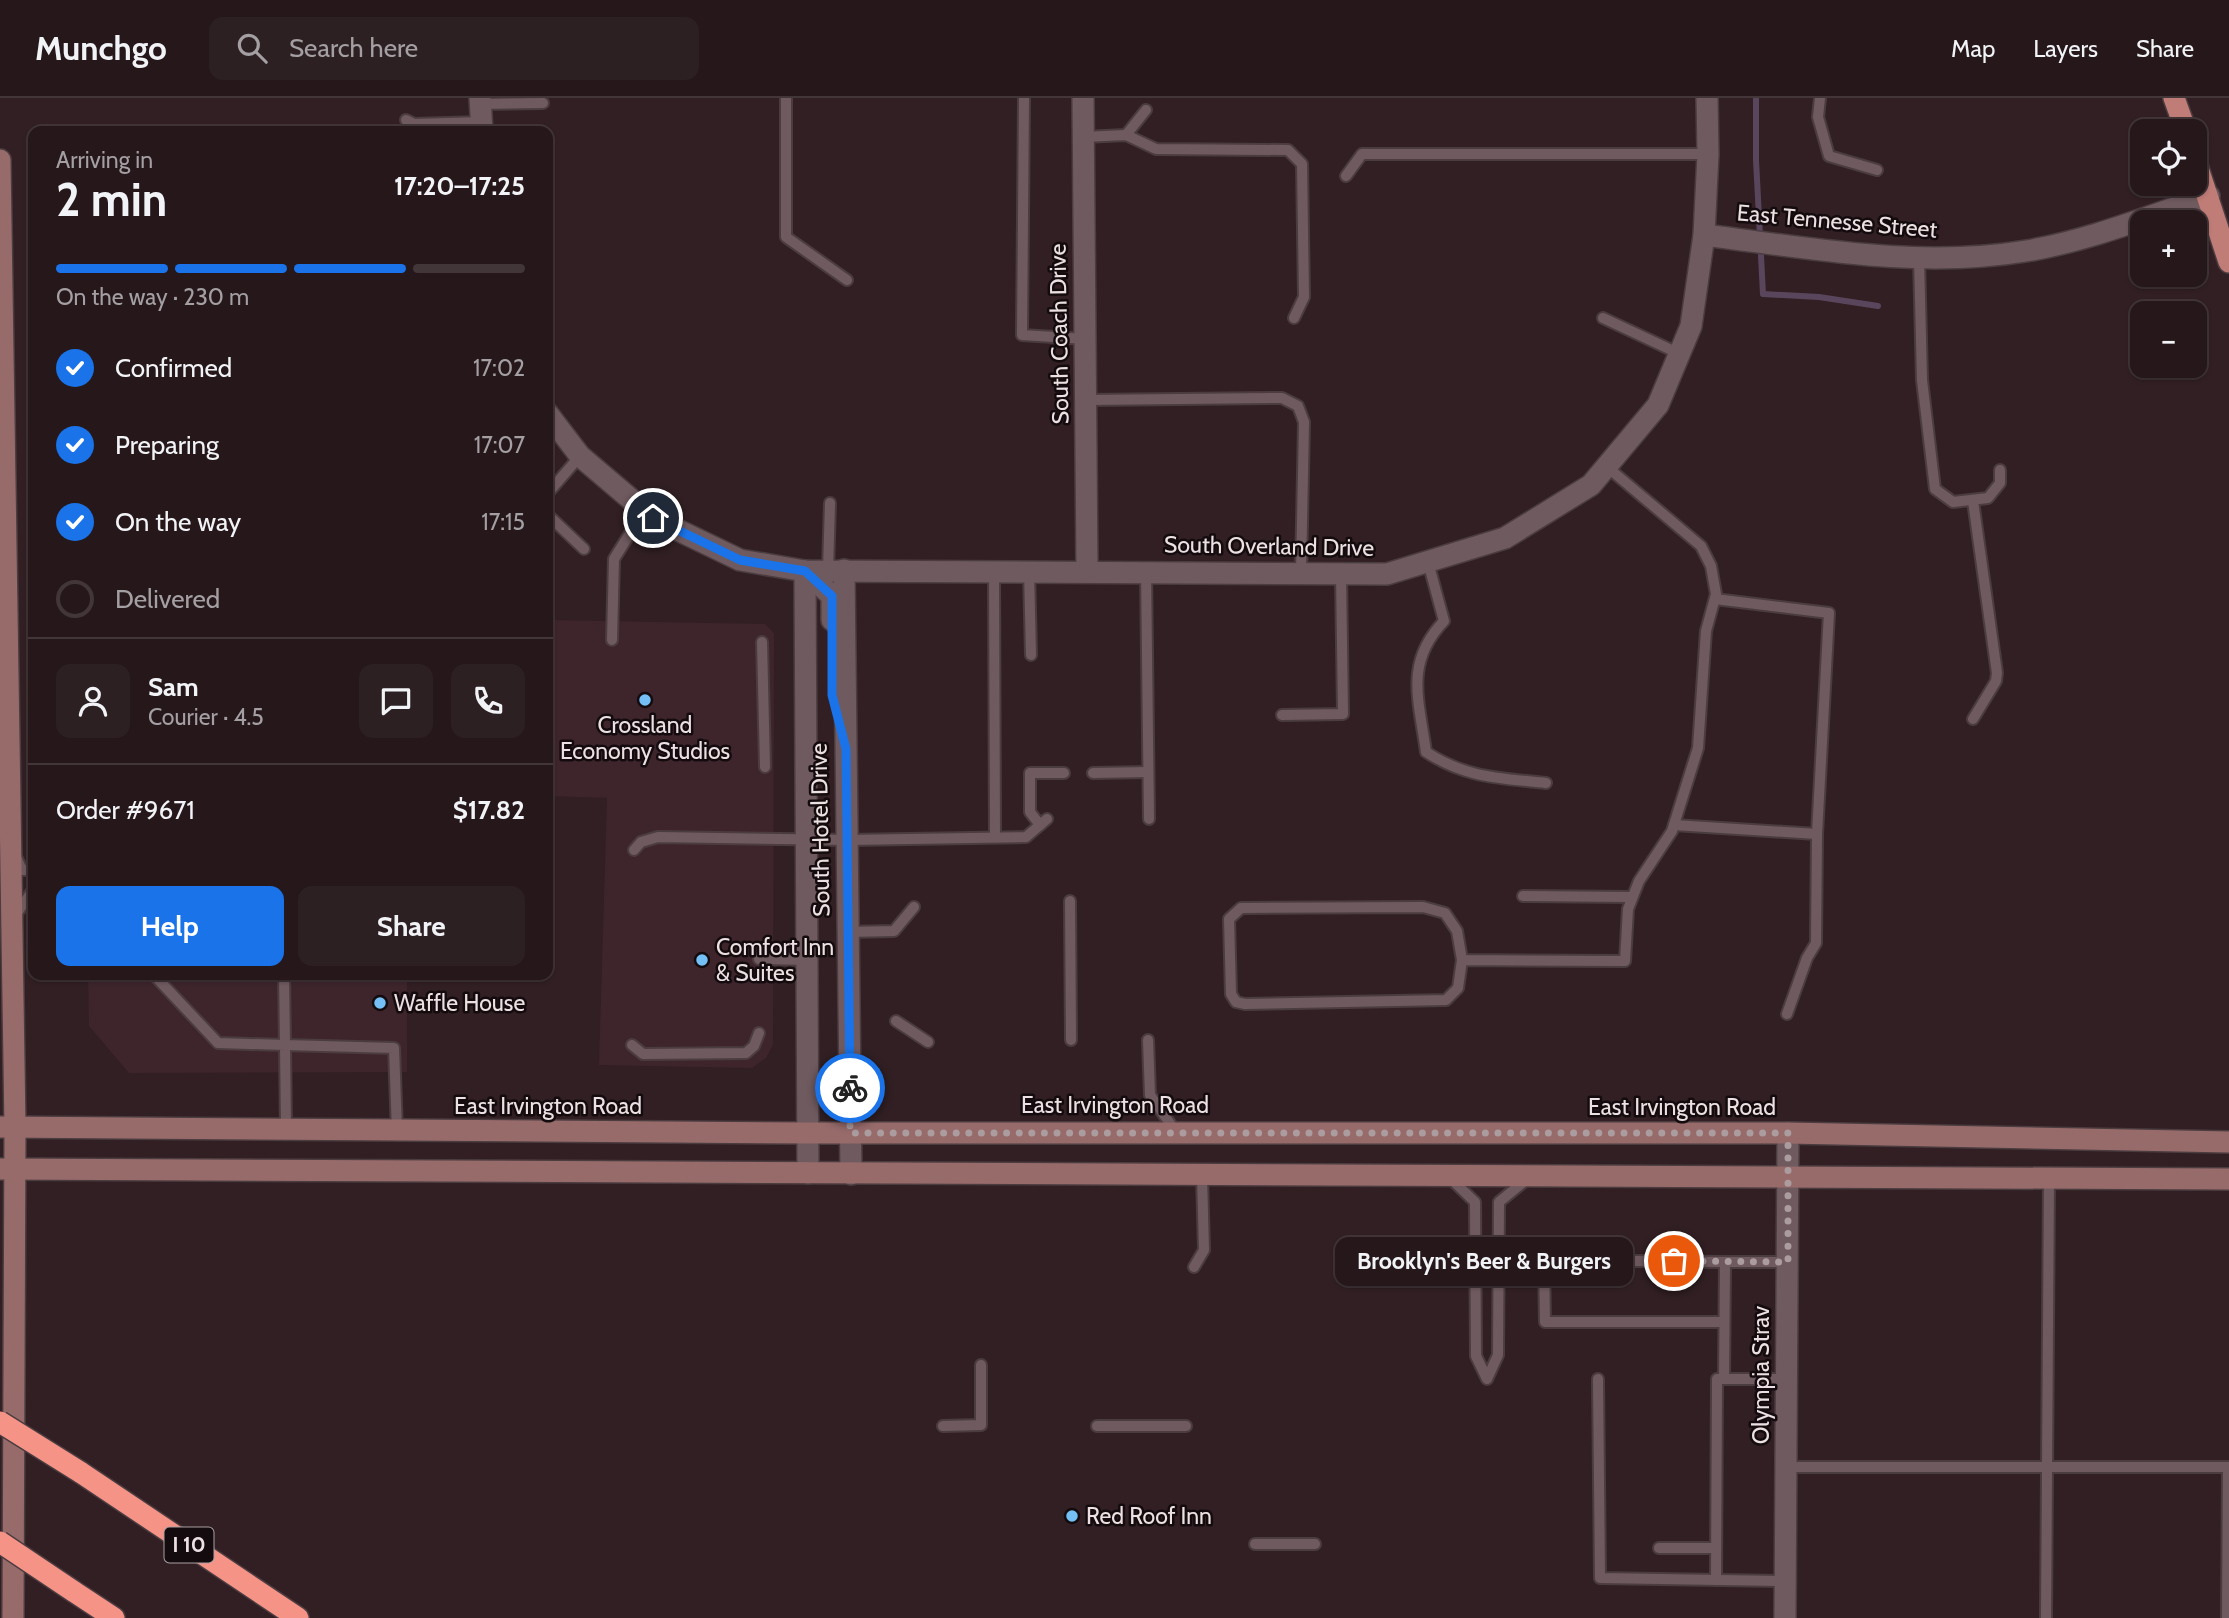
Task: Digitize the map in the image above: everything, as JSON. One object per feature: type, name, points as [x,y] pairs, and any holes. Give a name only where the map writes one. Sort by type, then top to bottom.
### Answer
[{"type":"highway","name":"I 10","points":[[0,1422],[298,1618]]},
{"type":"highway","points":[[0,1544],[114,1618]]},
{"type":"main road","points":[[2174,98],[2182,119]]},
{"type":"main road","points":[[0,160],[12,922],[7,1169],[13,1618]]},
{"type":"main road","points":[[2207,191],[2229,262]]},
{"type":"main road","points":[[0,458],[5,480]]},
{"type":"main road","name":"East Irvington Road","points":[[7,1127],[808,1133],[1788,1133],[2229,1142]]},
{"type":"main road","points":[[7,1169],[1528,1178],[2229,1179]]},
{"type":"street","name":"South Coach Drive","points":[[1083,98],[1087,570]]},
{"type":"street","name":"South Overland Drive","points":[[553,421],[580,456],[653,518],[740,560],[805,571],[1146,570],[1387,574],[1505,538],[1591,485],[1658,405],[1691,326],[1704,235],[1708,154],[1707,98]]},
{"type":"street","name":"East Tennesse Street","points":[[1704,235],[1859,255],[1919,258],[1987,256],[2071,241],[2209,196]]},
{"type":"street","name":"South Hotel Drive","points":[[836,570],[846,749],[850,1174]]},
{"type":"street","name":"South Hotel Drive","points":[[805,571],[808,1173]]},
{"type":"street","points":[[805,571],[832,596],[832,695],[846,749]]},
{"type":"street","name":"Olympia Strav","points":[[1785,1618],[1788,1133]]},
{"type":"lane","points":[[786,98],[786,237],[847,280]]},
{"type":"lane","points":[[1024,98],[1022,335],[1086,339]]},
{"type":"lane","points":[[1820,98],[1818,117],[1829,156],[1877,170]]},
{"type":"lane","points":[[406,120],[414,124],[543,103]]},
{"type":"lane","points":[[1126,135],[1146,110]]},
{"type":"lane","points":[[1083,137],[1126,135],[1156,149],[1288,150],[1297,156],[1302,164],[1304,297],[1294,318]]},
{"type":"lane","points":[[1346,176],[1362,154],[1708,154]]},
{"type":"lane","points":[[1919,258],[1922,380],[1935,489],[1953,502],[1988,498],[2000,483],[2000,470]]},
{"type":"lane","points":[[1603,318],[1680,354]]},
{"type":"lane","points":[[1086,400],[1282,398],[1298,406],[1304,422],[1301,573]]},
{"type":"lane","points":[[553,488],[580,456]]},
{"type":"lane","points":[[1462,960],[1625,961],[1628,909],[1632,897],[1674,825],[1698,748],[1706,631],[1715,599],[1711,566],[1701,546],[1606,466]]},
{"type":"lane","points":[[1973,501],[1997,673],[1996,681],[1973,719]]},
{"type":"lane","points":[[830,503],[836,570]]},
{"type":"lane","points":[[612,640],[614,559],[644,511]]},
{"type":"lane","points":[[553,520],[584,549]]},
{"type":"lane","points":[[1428,562],[1444,621],[1426,639],[1416,672],[1426,752],[1450,768],[1475,776],[1546,783]]},
{"type":"lane","points":[[994,570],[995,837]]},
{"type":"lane","points":[[1029,570],[1031,655]]},
{"type":"lane","points":[[1146,570],[1149,819]]},
{"type":"lane","points":[[1282,715],[1343,713],[1342,574]]},
{"type":"lane","points":[[1715,599],[1829,613],[1817,834],[1816,943],[1807,958],[1787,1014]]},
{"type":"lane","points":[[762,642],[765,767]]},
{"type":"lane","points":[[634,850],[641,842],[658,837],[847,840],[1026,837],[1043,822],[1030,812],[1030,774],[1064,772]]},
{"type":"lane","points":[[1093,772],[1148,772]]},
{"type":"lane","points":[[1674,825],[1817,834]]},
{"type":"lane","points":[[11,844],[22,870],[28,870]]},
{"type":"lane","points":[[1523,896],[1632,897]]},
{"type":"lane","points":[[12,922],[28,898]]},
{"type":"lane","points":[[1070,901],[1071,1040]]},
{"type":"lane","points":[[848,932],[894,931],[914,907]]},
{"type":"lane","points":[[1241,908],[1423,908],[1445,913],[1457,931],[1462,960],[1458,988],[1446,1000],[1245,1004],[1236,1002],[1231,994],[1229,919],[1241,908]]},
{"type":"lane","points":[[759,959],[807,960]]},
{"type":"lane","points":[[159,980],[218,1043],[394,1048],[397,1131]]},
{"type":"lane","points":[[284,980],[286,1130]]},
{"type":"lane","points":[[896,1021],[928,1042]]},
{"type":"lane","points":[[632,1045],[643,1054],[746,1053],[754,1046],[759,1033]]},
{"type":"lane","points":[[1148,1040],[1150,1095],[1176,1132]]},
{"type":"lane","points":[[1194,1267],[1204,1250],[1202,1176]]},
{"type":"lane","points":[[1449,1177],[1475,1202],[1476,1356],[1487,1379],[1497,1355],[1499,1202],[1528,1178]]},
{"type":"lane","points":[[2046,1618],[2049,1179]]},
{"type":"lane","points":[[1498,1260],[1788,1262]]},
{"type":"lane","points":[[1544,1260],[1545,1322],[1724,1322]]},
{"type":"lane","points":[[1724,1379],[1725,1262]]},
{"type":"lane","points":[[943,1426],[981,1425],[981,1365]]},
{"type":"lane","points":[[1598,1379],[1600,1578],[1786,1581]]},
{"type":"lane","points":[[1716,1580],[1717,1379],[1787,1379]]},
{"type":"lane","points":[[1097,1426],[1186,1426]]},
{"type":"lane","points":[[1786,1467],[2229,1467],[2227,1618]]},
{"type":"lane","points":[[1255,1544],[1315,1544]]},
{"type":"lane","points":[[1659,1548],[1716,1548]]},
{"type":"shaded area","points":[[553,620],[765,624],[774,633],[773,1045],[766,1058],[752,1068],[599,1065],[607,798],[553,796]]},
{"type":"shaded area","points":[[88,980],[407,980],[407,1072],[129,1073],[89,1026]]},
{"type":"waterway","points":[[1756,98],[1756,160],[1763,294],[1819,297],[1878,306]]},
{"type":"way so far","points":[[850,1088],[850,1133],[1788,1133],[1788,1262],[1674,1261]]},
{"type":"place","name":"Crossland Economy Studios","points":[[645,700]]},
{"type":"place","name":"Comfort Inn & Suites","points":[[702,960]]},
{"type":"place","name":"Waffle House","points":[[380,1003]]},
{"type":"place","name":"Brooklyn's Beer & Burgers","points":[[1674,1261]]},
{"type":"place","name":"Red Roof Inn","points":[[1072,1516]]},
{"type":"route","points":[[653,518],[740,560],[805,571],[832,596],[832,695],[846,749],[850,1088]]}]
